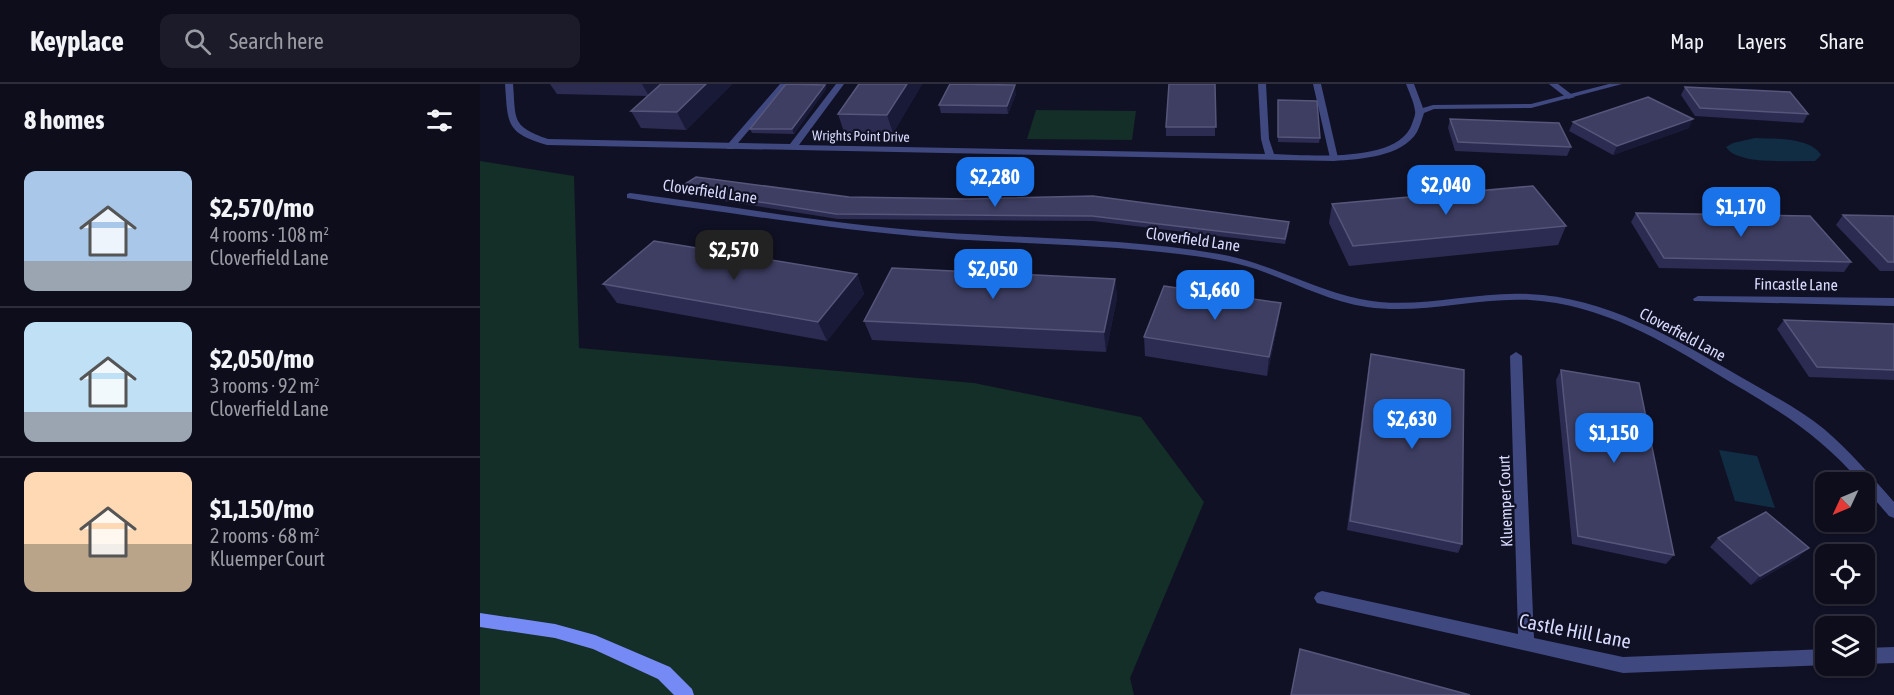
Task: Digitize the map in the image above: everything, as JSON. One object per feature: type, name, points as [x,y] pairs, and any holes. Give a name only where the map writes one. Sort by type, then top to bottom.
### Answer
[{"type":"street","name":"Wrights Point Drive","points":[[509,84],[513,125],[520,133],[547,142],[1334,158],[1375,155],[1388,150],[1407,139],[1414,130],[1420,112]]},
{"type":"street","points":[[730,147],[784,84]]},
{"type":"street","points":[[792,148],[840,84]]},
{"type":"street","points":[[1263,84],[1265,139],[1270,157]]},
{"type":"street","points":[[1317,84],[1334,158]]},
{"type":"street","points":[[1410,84],[1420,112],[1433,107],[1531,106],[1618,84]]},
{"type":"street","points":[[1553,84],[1571,97]]},
{"type":"street","name":"Cloverfield Lane","points":[[630,196],[899,232],[1076,240],[1221,257],[1252,264],[1361,303],[1393,306],[1528,297],[1588,305],[1672,342],[1794,414],[1849,460],[1894,512]]},
{"type":"street","name":"Fincastle Lane","points":[[1698,299],[1894,302]]},
{"type":"street","name":"Kluemper Court","points":[[1516,356],[1526,644]]},
{"type":"street","name":"Castle Hill Lane","points":[[1322,598],[1623,665],[1815,657]]},
{"type":"street","points":[[480,620],[555,631],[596,642],[664,673],[686,695]]},
{"type":"street","points":[[1875,656],[1894,655]]},
{"type":"green space","points":[[1036,110],[1136,111],[1132,140],[1027,139]]},
{"type":"green space","points":[[480,161],[574,176],[579,348],[974,383],[1141,417],[1204,502],[1130,678],[1134,695],[480,695]]},
{"type":"water","points":[[1755,138],[1800,142],[1816,149],[1821,155],[1815,161],[1754,160],[1732,153],[1726,147]]},
{"type":"water","points":[[1719,450],[1757,456],[1775,508],[1735,501]]},
{"type":"building","points":[[661,84],[706,84],[677,112],[631,111]]},
{"type":"building","points":[[786,84],[825,85],[792,129],[750,129]]},
{"type":"building","points":[[859,84],[907,84],[887,115],[838,114]]},
{"type":"building","points":[[950,84],[1015,85],[1007,106],[939,105]]},
{"type":"building","points":[[1169,84],[1215,84],[1216,127],[1166,127]]},
{"type":"building","points":[[1685,87],[1790,92],[1808,114],[1700,108]]},
{"type":"building","points":[[1648,97],[1693,119],[1617,146],[1573,122]]},
{"type":"building","points":[[1278,100],[1317,101],[1320,138],[1278,137]]},
{"type":"building","points":[[1450,119],[1559,123],[1571,147],[1458,142]]},
{"type":"building","points":[[696,177],[849,197],[967,199],[1093,196],[1289,222],[1285,239],[1092,216],[836,214],[677,189]]},
{"type":"building","points":[[1533,186],[1566,226],[1353,246],[1332,204]]},
{"type":"building","points":[[1636,213],[1810,216],[1851,262],[1664,258]]},
{"type":"building","points":[[1843,215],[1894,216],[1894,262],[1888,262]]},
{"type":"building","points":[[654,241],[857,274],[818,322],[603,284]]},
{"type":"building","points":[[892,268],[1115,279],[1104,332],[864,321]]},
{"type":"building","points":[[1164,286],[1281,303],[1269,357],[1144,337]]},
{"type":"building","points":[[1784,320],[1894,324],[1894,370],[1817,367]]},
{"type":"building","points":[[1371,354],[1464,370],[1462,544],[1350,521]]},
{"type":"building","points":[[1561,370],[1639,383],[1674,555],[1578,536]]},
{"type":"building","points":[[1766,512],[1809,548],[1760,576],[1718,538]]},
{"type":"building","points":[[1300,649],[1470,695],[1291,695]]}]
